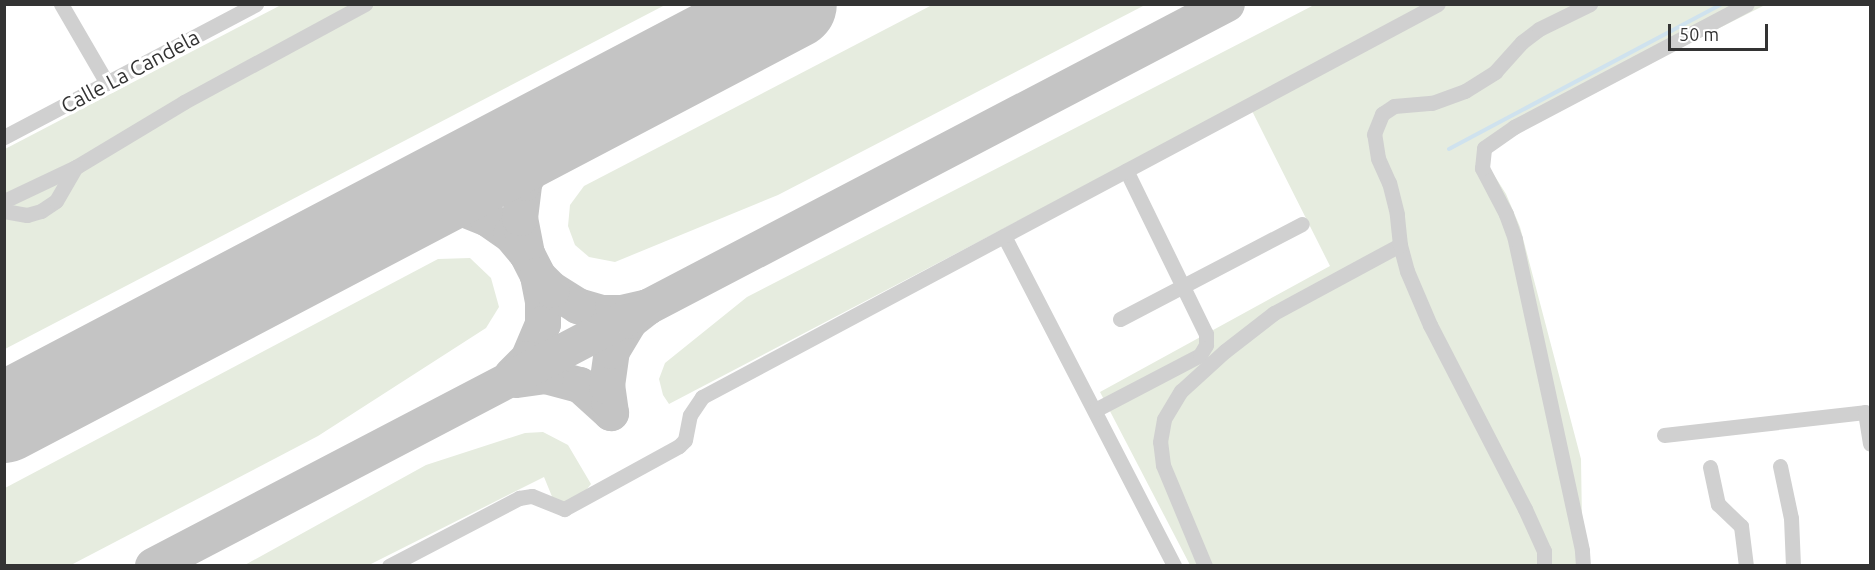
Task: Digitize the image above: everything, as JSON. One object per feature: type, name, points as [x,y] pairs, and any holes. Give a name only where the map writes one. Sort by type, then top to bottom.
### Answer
[{"type":"street","points":[[62,4],[107,83]]},
{"type":"street","name":"Calle La Candela","points":[[4,137],[256,4]]},
{"type":"street","points":[[4,201],[76,167],[184,102],[365,4]]},
{"type":"street","points":[[389,566],[519,498],[532,496],[564,509],[679,446],[685,440],[690,416],[702,397],[1438,4]]},
{"type":"street","points":[[1544,566],[1544,551],[1470,399],[1430,325],[1407,271],[1400,244],[1397,214],[1389,183],[1378,158],[1374,134],[1382,114],[1394,106],[1432,103],[1465,91],[1495,72],[1522,42],[1539,29],[1590,4]]},
{"type":"street","points":[[1583,566],[1582,550],[1515,239],[1506,214],[1482,168],[1484,148],[1514,127],[1747,4]]},
{"type":"street","points":[[4,211],[27,215],[41,212],[56,201],[76,167]]},
{"type":"street","points":[[1095,410],[1200,355],[1206,345],[1206,334],[1126,170]]},
{"type":"street","points":[[1120,319],[1302,224]]},
{"type":"street","points":[[1004,236],[1174,566]]},
{"type":"street","points":[[1205,566],[1163,465],[1160,442],[1164,419],[1181,392],[1225,351],[1274,313],[1400,244]]},
{"type":"street","points":[[1664,435],[1865,412],[1870,444]]},
{"type":"street","points":[[1710,466],[1718,504],[1741,526],[1746,566]]},
{"type":"street","points":[[1780,466],[1791,518],[1793,566]]},
{"type":"shaded area","points":[[281,5],[665,5],[5,349],[5,149]]},
{"type":"shaded area","points":[[932,5],[1145,5],[778,195],[615,262],[589,257],[575,245],[568,226],[570,205],[584,186]]},
{"type":"shaded area","points":[[1314,5],[1765,5],[1500,139],[1491,146],[1489,167],[1506,194],[1520,227],[1581,459],[1582,523],[1590,565],[1190,565],[1100,392],[1330,266],[1247,101],[669,404],[663,395],[659,379],[665,363],[747,297]]},
{"type":"shaded area","points":[[470,258],[491,278],[499,307],[486,328],[318,436],[71,565],[5,565],[5,488],[438,259]]},
{"type":"shaded area","points":[[543,432],[568,445],[591,484],[583,494],[562,503],[553,499],[544,477],[369,565],[243,566],[426,465],[525,433]]},
{"type":"waterway","points":[[1449,149],[1722,4]]},
{"type":"taxiway","points":[[153,566],[1227,4]]},
{"type":"taxiway","points":[[527,254],[520,218],[524,183],[554,130]]},
{"type":"taxiway","points":[[407,207],[443,206],[466,210],[488,219],[511,235],[527,254],[538,276],[543,301],[543,324],[528,359],[512,375]]},
{"type":"taxiway","points":[[517,380],[546,376],[580,385],[611,413],[607,386],[612,351],[630,321],[648,307],[622,313],[602,313],[578,306],[552,290],[538,276]]},
{"type":"runway","points":[[4,418],[792,4]]}]
